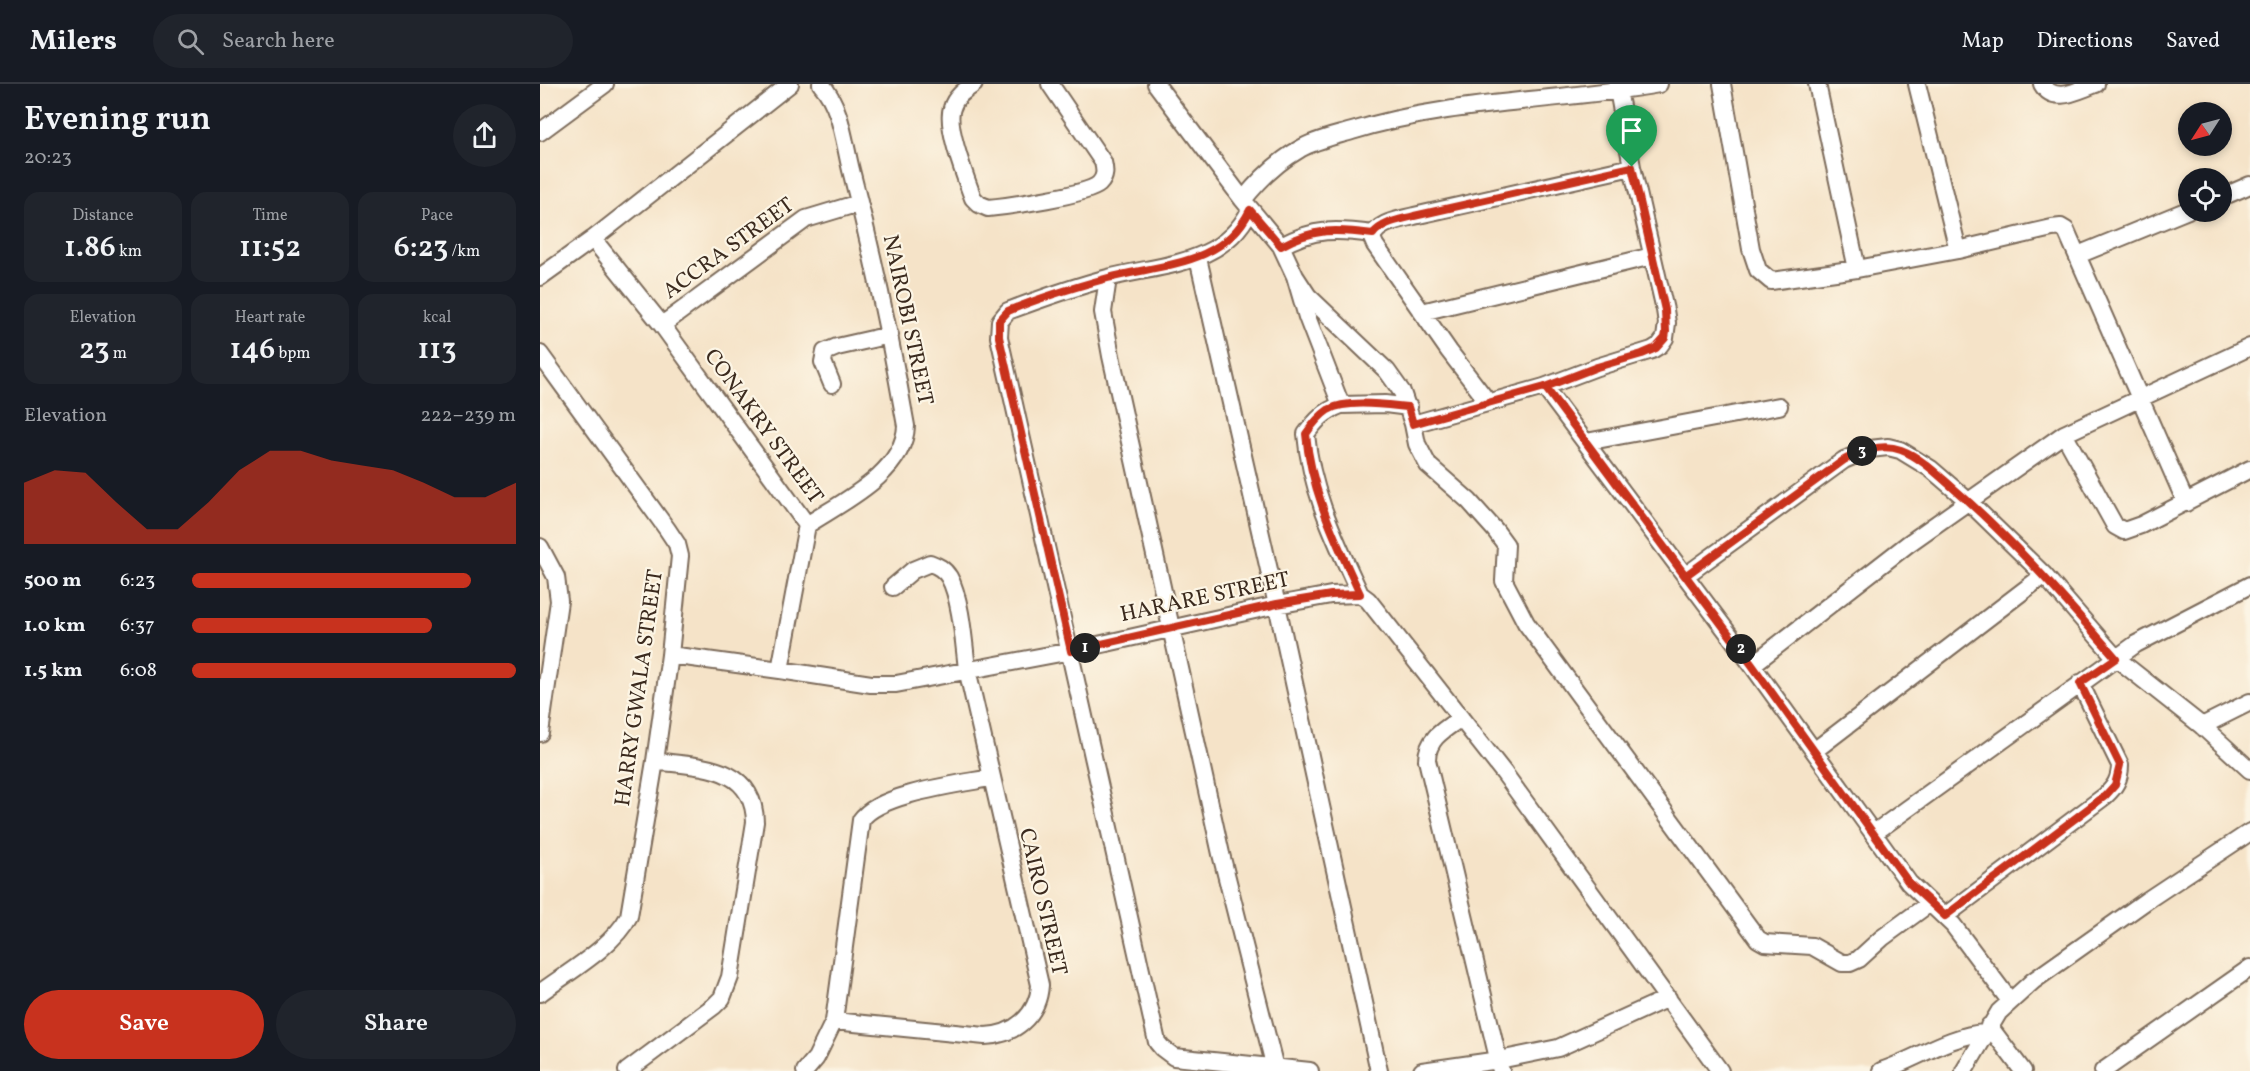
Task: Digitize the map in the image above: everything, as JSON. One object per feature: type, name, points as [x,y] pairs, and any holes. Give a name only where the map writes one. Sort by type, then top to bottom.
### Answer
[{"type":"street","points":[[540,132],[605,84]]},
{"type":"street","points":[[540,277],[593,239],[790,84]]},
{"type":"street","name":"NAIROBI STREET","points":[[807,525],[882,474],[903,445],[906,426],[890,335],[860,203],[834,106],[821,84]]},
{"type":"street","points":[[974,84],[958,97],[950,114],[961,163],[973,198],[988,208],[1076,193],[1098,185],[1105,171],[1103,162],[1050,84]]},
{"type":"street","points":[[1156,84],[1246,205],[1281,246],[1295,276],[1307,317],[1341,405]]},
{"type":"street","points":[[1310,1071],[1174,1057],[1157,1042],[999,337],[999,321],[1008,311],[1107,278],[1198,258],[1228,241],[1239,230],[1246,205],[1272,168],[1301,148],[1367,126],[1454,108],[1659,84]]},
{"type":"street","points":[[1722,84],[1751,249],[1758,270],[1767,279],[1776,282],[1857,269],[2061,227],[2067,231],[2186,503]]},
{"type":"street","points":[[1817,84],[1857,269]]},
{"type":"street","points":[[1917,84],[1958,250]]},
{"type":"street","points":[[2042,84],[2048,92],[2056,96],[2096,84]]},
{"type":"street","points":[[1413,424],[1545,387],[1597,367],[1642,354],[1656,348],[1662,342],[1667,323],[1632,167],[1618,87]]},
{"type":"street","points":[[1281,246],[1299,236],[1326,230],[1373,234],[1383,226],[1404,219],[1632,167]]},
{"type":"street","points":[[2232,192],[2250,185]]},
{"type":"street","name":"ACCRA STREET","points":[[662,325],[806,219],[860,203]]},
{"type":"street","points":[[2078,255],[2178,214]]},
{"type":"street","points":[[1373,234],[1375,245],[1488,402]]},
{"type":"street","name":"CONAKRY STREET","points":[[593,239],[662,325],[807,525],[780,670]]},
{"type":"street","points":[[1422,312],[1652,256]]},
{"type":"street","points":[[1198,258],[1277,604],[1379,1071]]},
{"type":"street","points":[[1295,276],[1321,310],[1387,371],[1402,392],[1413,424],[1416,444],[1428,465],[1469,501],[1506,545],[1504,581],[1526,623],[1758,939],[1765,943],[1812,946],[1842,963],[1850,963],[1930,903]]},
{"type":"street","points":[[1107,278],[1103,312],[1106,330],[1221,854],[1275,1068]]},
{"type":"street","points":[[832,384],[823,362],[825,352],[837,347],[890,335]]},
{"type":"street","points":[[1752,665],[1967,500],[2064,434],[2250,347]]},
{"type":"street","name":"HARRY GWALA STREET","points":[[540,354],[676,544],[680,556],[670,655],[655,761],[629,916],[623,927],[603,946],[540,993]]},
{"type":"street","points":[[1545,387],[1752,665],[1915,890],[1945,916],[2010,1001]]},
{"type":"street","points":[[1408,407],[1385,404],[1341,405],[1329,409],[1316,420],[1306,434],[1307,453],[1314,485],[1332,534],[1360,594],[1368,600],[1461,718],[1720,1071]]},
{"type":"street","points":[[1586,442],[1779,406]]},
{"type":"street","points":[[2064,434],[2110,519],[2119,530],[2130,530],[2250,469]]},
{"type":"street","points":[[1685,576],[1835,466],[1870,449],[1888,447],[1900,450],[1913,456],[1967,500],[2044,575],[2116,658],[2202,726],[2250,770]]},
{"type":"street","points":[[540,547],[556,577],[559,601],[540,733]]},
{"type":"street","name":"CAIRO STREET","points":[[834,1021],[997,1036],[1016,1027],[1027,1017],[1039,996],[1040,985],[991,778],[967,669],[963,633],[949,576],[940,567],[930,563],[920,566],[893,587]]},
{"type":"street","points":[[1814,751],[2044,575]]},
{"type":"street","points":[[1874,833],[2116,658],[2161,630],[2250,585]]},
{"type":"street","name":"HARARE STREET","points":[[670,655],[871,684],[896,684],[1071,651],[1277,604],[1331,595],[1360,594]]},
{"type":"street","points":[[1945,916],[2105,796],[2115,785],[2120,765],[2080,683]]},
{"type":"street","points":[[2202,726],[2250,702]]},
{"type":"street","points":[[1461,718],[1436,736],[1427,751],[1427,760],[1500,1065]]},
{"type":"street","points":[[627,1071],[706,1013],[722,998],[730,977],[755,822],[752,800],[738,781],[726,773],[655,761]]},
{"type":"street","points":[[805,1071],[816,1058],[834,1021],[858,832],[866,813],[883,802],[991,778]]},
{"type":"street","points":[[1964,1071],[1987,1030],[2010,1001],[2052,966],[2250,832]]},
{"type":"street","points":[[2103,1071],[2250,968]]},
{"type":"street","points":[[1422,1071],[1500,1065],[1558,1048],[1668,998]]},
{"type":"street","points":[[1881,1071],[1987,1030]]},
{"type":"street","points":[[1987,1030],[2023,1071]]},
{"type":"route","points":[[1632,167],[1414,216],[1387,224],[1378,228],[1373,234],[1326,230],[1299,236],[1281,246],[1250,210],[1245,222],[1228,241],[1198,258],[1107,278],[1008,311],[1003,315],[998,326],[999,337],[1071,651],[1277,604],[1331,595],[1360,594],[1332,534],[1314,485],[1307,453],[1306,434],[1316,420],[1329,409],[1341,405],[1385,404],[1408,407],[1413,424],[1545,387],[1685,576],[1752,665],[1909,883],[1945,916],[2105,796],[2115,785],[2119,778],[2120,765],[2080,683],[2116,658],[2044,575],[1967,500],[1913,456],[1888,447],[1870,449],[1844,460],[1685,576],[1586,442],[1545,387],[1597,367],[1652,350],[1665,338],[1667,323],[1665,310],[1632,167]]}]
